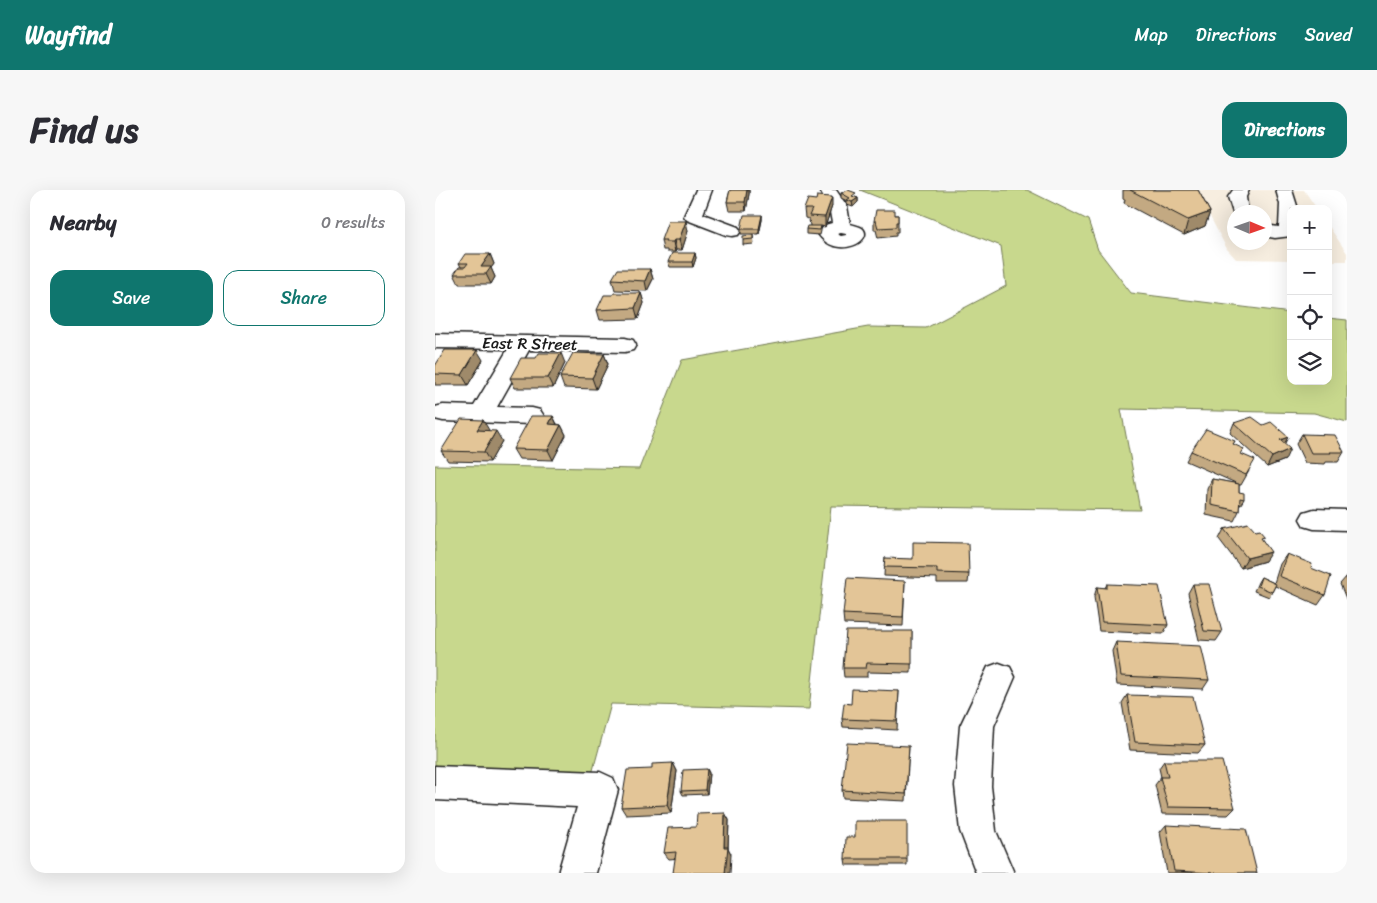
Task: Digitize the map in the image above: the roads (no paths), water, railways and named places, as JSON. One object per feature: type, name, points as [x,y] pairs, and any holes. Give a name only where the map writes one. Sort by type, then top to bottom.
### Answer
[{"type":"street","points":[[704,190],[693,216],[732,231]]},
{"type":"street","points":[[828,190],[838,206],[842,227]]},
{"type":"street","points":[[1239,205],[1237,197],[1241,190]]},
{"type":"street","points":[[1272,231],[1288,231],[1289,211],[1287,194],[1284,190]]},
{"type":"street","name":"East R Street","points":[[435,341],[625,345]]},
{"type":"street","points":[[481,414],[522,343]]},
{"type":"street","points":[[443,413],[532,416]]},
{"type":"street","points":[[1314,519],[1347,520]]},
{"type":"street","points":[[995,873],[978,831],[973,786],[977,726],[999,677]]},
{"type":"street","points":[[435,784],[600,790],[577,873]]}]
